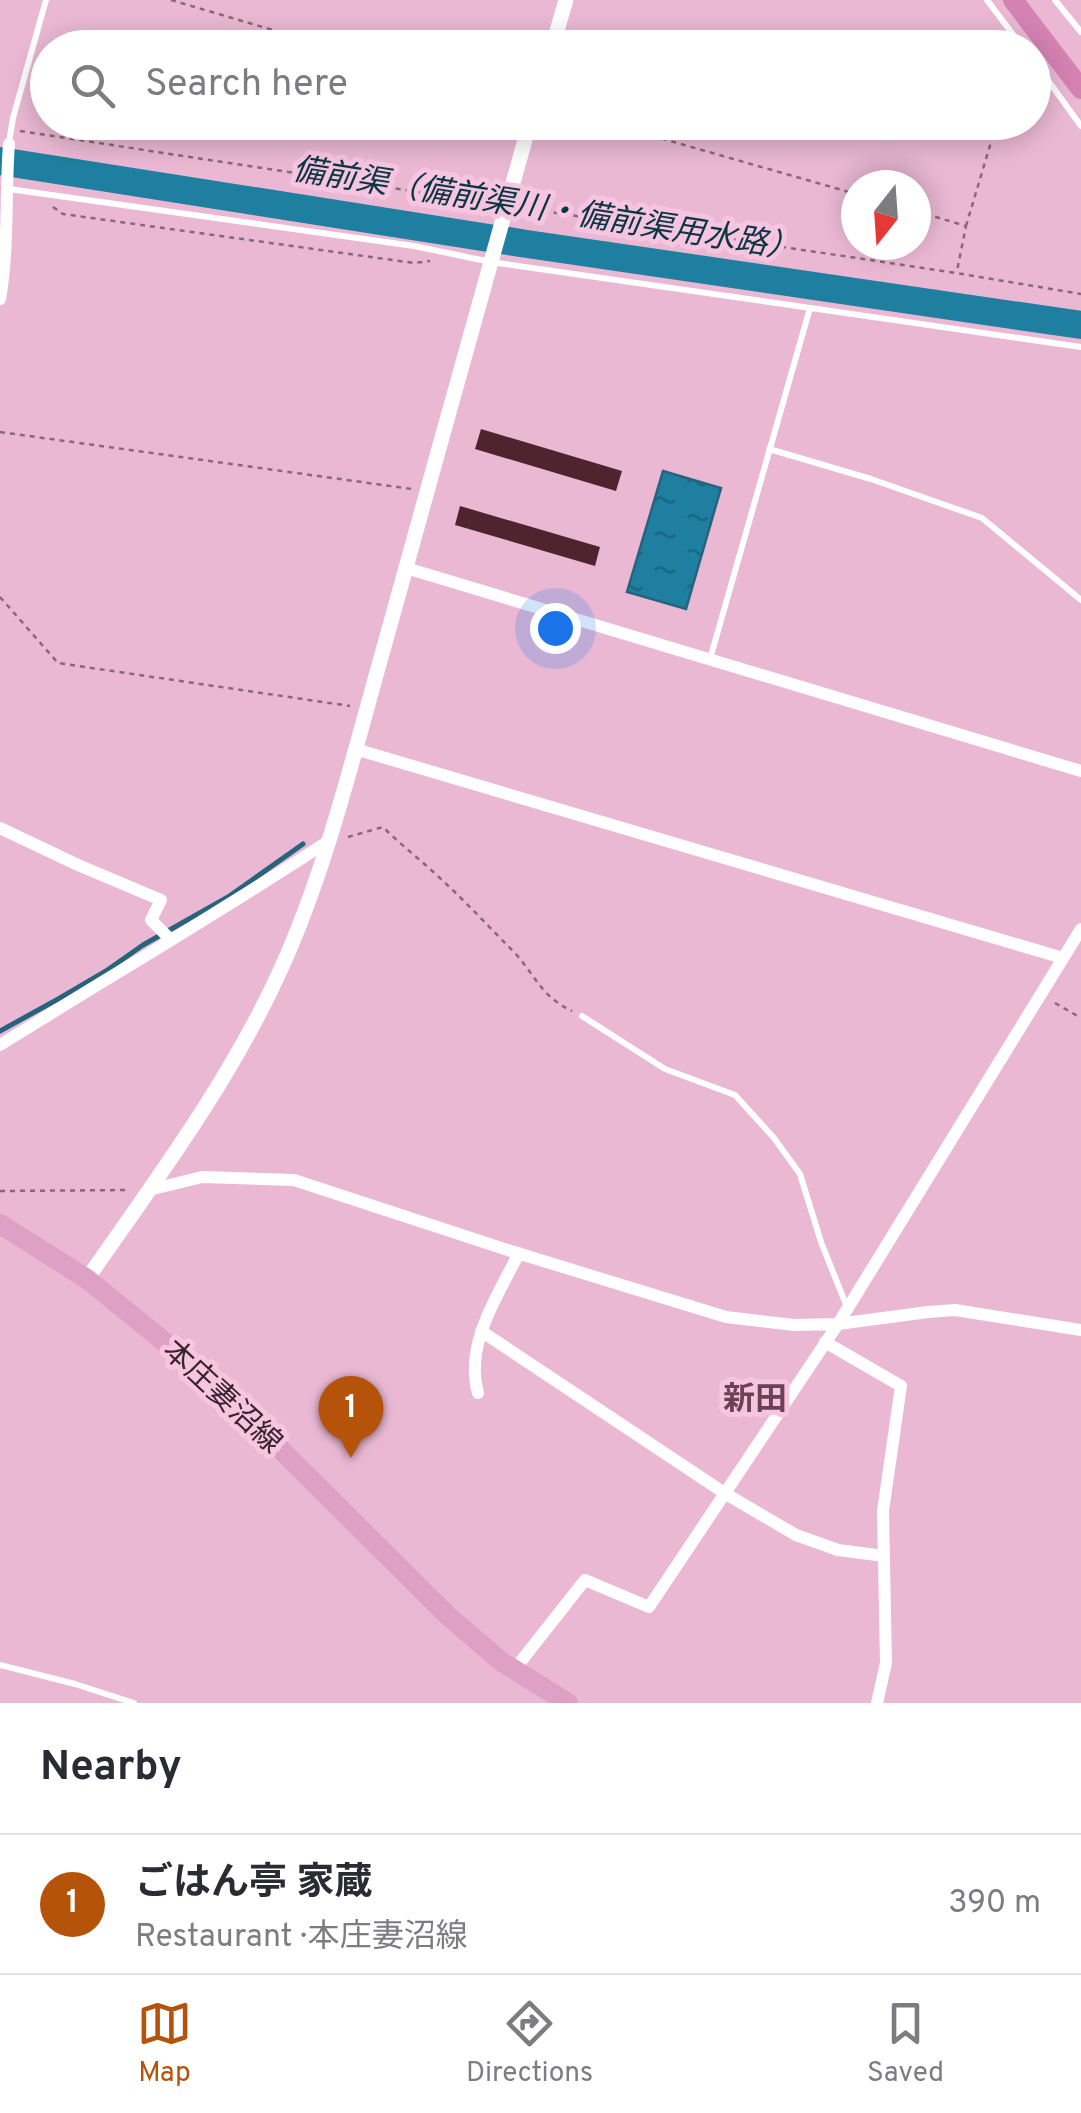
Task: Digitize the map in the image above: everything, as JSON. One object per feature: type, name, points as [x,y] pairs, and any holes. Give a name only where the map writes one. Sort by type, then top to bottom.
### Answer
[{"type":"highway","points":[[1013,0],[1036,30]]},
{"type":"highway","points":[[1051,50],[1081,90]]},
{"type":"main road","name":"本庄妻沼線","points":[[0,1224],[87,1278],[210,1379],[448,1615],[502,1662],[568,1703]]},
{"type":"street","points":[[557,30],[566,0]]},
{"type":"street","points":[[0,298],[5,269],[5,185],[10,137]]},
{"type":"street","points":[[87,1278],[191,1128],[237,1051],[279,972],[305,909],[355,749],[525,140]]},
{"type":"street","points":[[406,568],[1081,771]]},
{"type":"street","points":[[355,749],[1063,958]]},
{"type":"street","points":[[0,828],[161,900],[151,920],[170,939]]},
{"type":"street","points":[[0,1045],[328,842]]},
{"type":"street","points":[[514,1670],[585,1580],[649,1607],[838,1324],[1081,929]]},
{"type":"street","points":[[149,1190],[202,1177],[294,1180],[726,1318],[794,1325],[838,1324],[955,1310],[1081,1330]]},
{"type":"street","points":[[478,1393],[474,1380],[481,1331],[519,1253]]},
{"type":"street","points":[[481,1331],[726,1494],[796,1535],[838,1550],[884,1556]]},
{"type":"street","points":[[826,1342],[901,1386],[883,1511],[886,1663],[878,1703]]},
{"type":"lane","points":[[38,30],[46,0]]},
{"type":"lane","points":[[986,0],[1009,30]]},
{"type":"lane","points":[[1055,0],[1081,32]]},
{"type":"lane","points":[[10,137],[30,61]]},
{"type":"lane","points":[[1051,85],[1081,126]]},
{"type":"lane","points":[[5,185],[1081,347]]},
{"type":"lane","points":[[709,661],[810,308]]},
{"type":"lane","points":[[770,450],[871,478],[982,518],[1081,600]]},
{"type":"lane","points":[[582,1016],[665,1069],[736,1095],[800,1174],[848,1308]]},
{"type":"lane","points":[[0,1665],[134,1703]]},
{"type":"path","points":[[171,0],[273,30]]},
{"type":"path","points":[[10,137],[505,212],[956,272],[1081,294]]},
{"type":"path","points":[[667,140],[841,190]]},
{"type":"path","points":[[956,272],[992,140]]},
{"type":"path","points":[[30,191],[63,214],[414,263],[450,254]]},
{"type":"path","points":[[931,216],[966,226]]},
{"type":"path","points":[[0,432],[428,491]]},
{"type":"path","points":[[0,597],[58,663],[366,709]]},
{"type":"path","points":[[328,842],[382,827],[438,876],[524,962],[535,982],[556,1004],[582,1016]]},
{"type":"path","points":[[1040,995],[1081,1018]]},
{"type":"path","points":[[0,1191],[149,1190]]},
{"type":"water","points":[[663,471],[721,488],[686,609],[627,592]]},
{"type":"building","points":[[481,429],[622,471],[616,491],[475,449]]},
{"type":"building","points":[[460,506],[600,547],[595,566],[455,525]]},
{"type":"waterway","name":"備前渠（備前渠川・備前渠用水路）","points":[[0,161],[527,244],[1081,325]]},
{"type":"waterway","points":[[0,1031],[228,897],[303,844]]},
{"type":"place","name":"ごはん亭 家蔵","points":[[351,1458]]},
{"type":"district","name":"新田","points":[[755,1398]]}]
